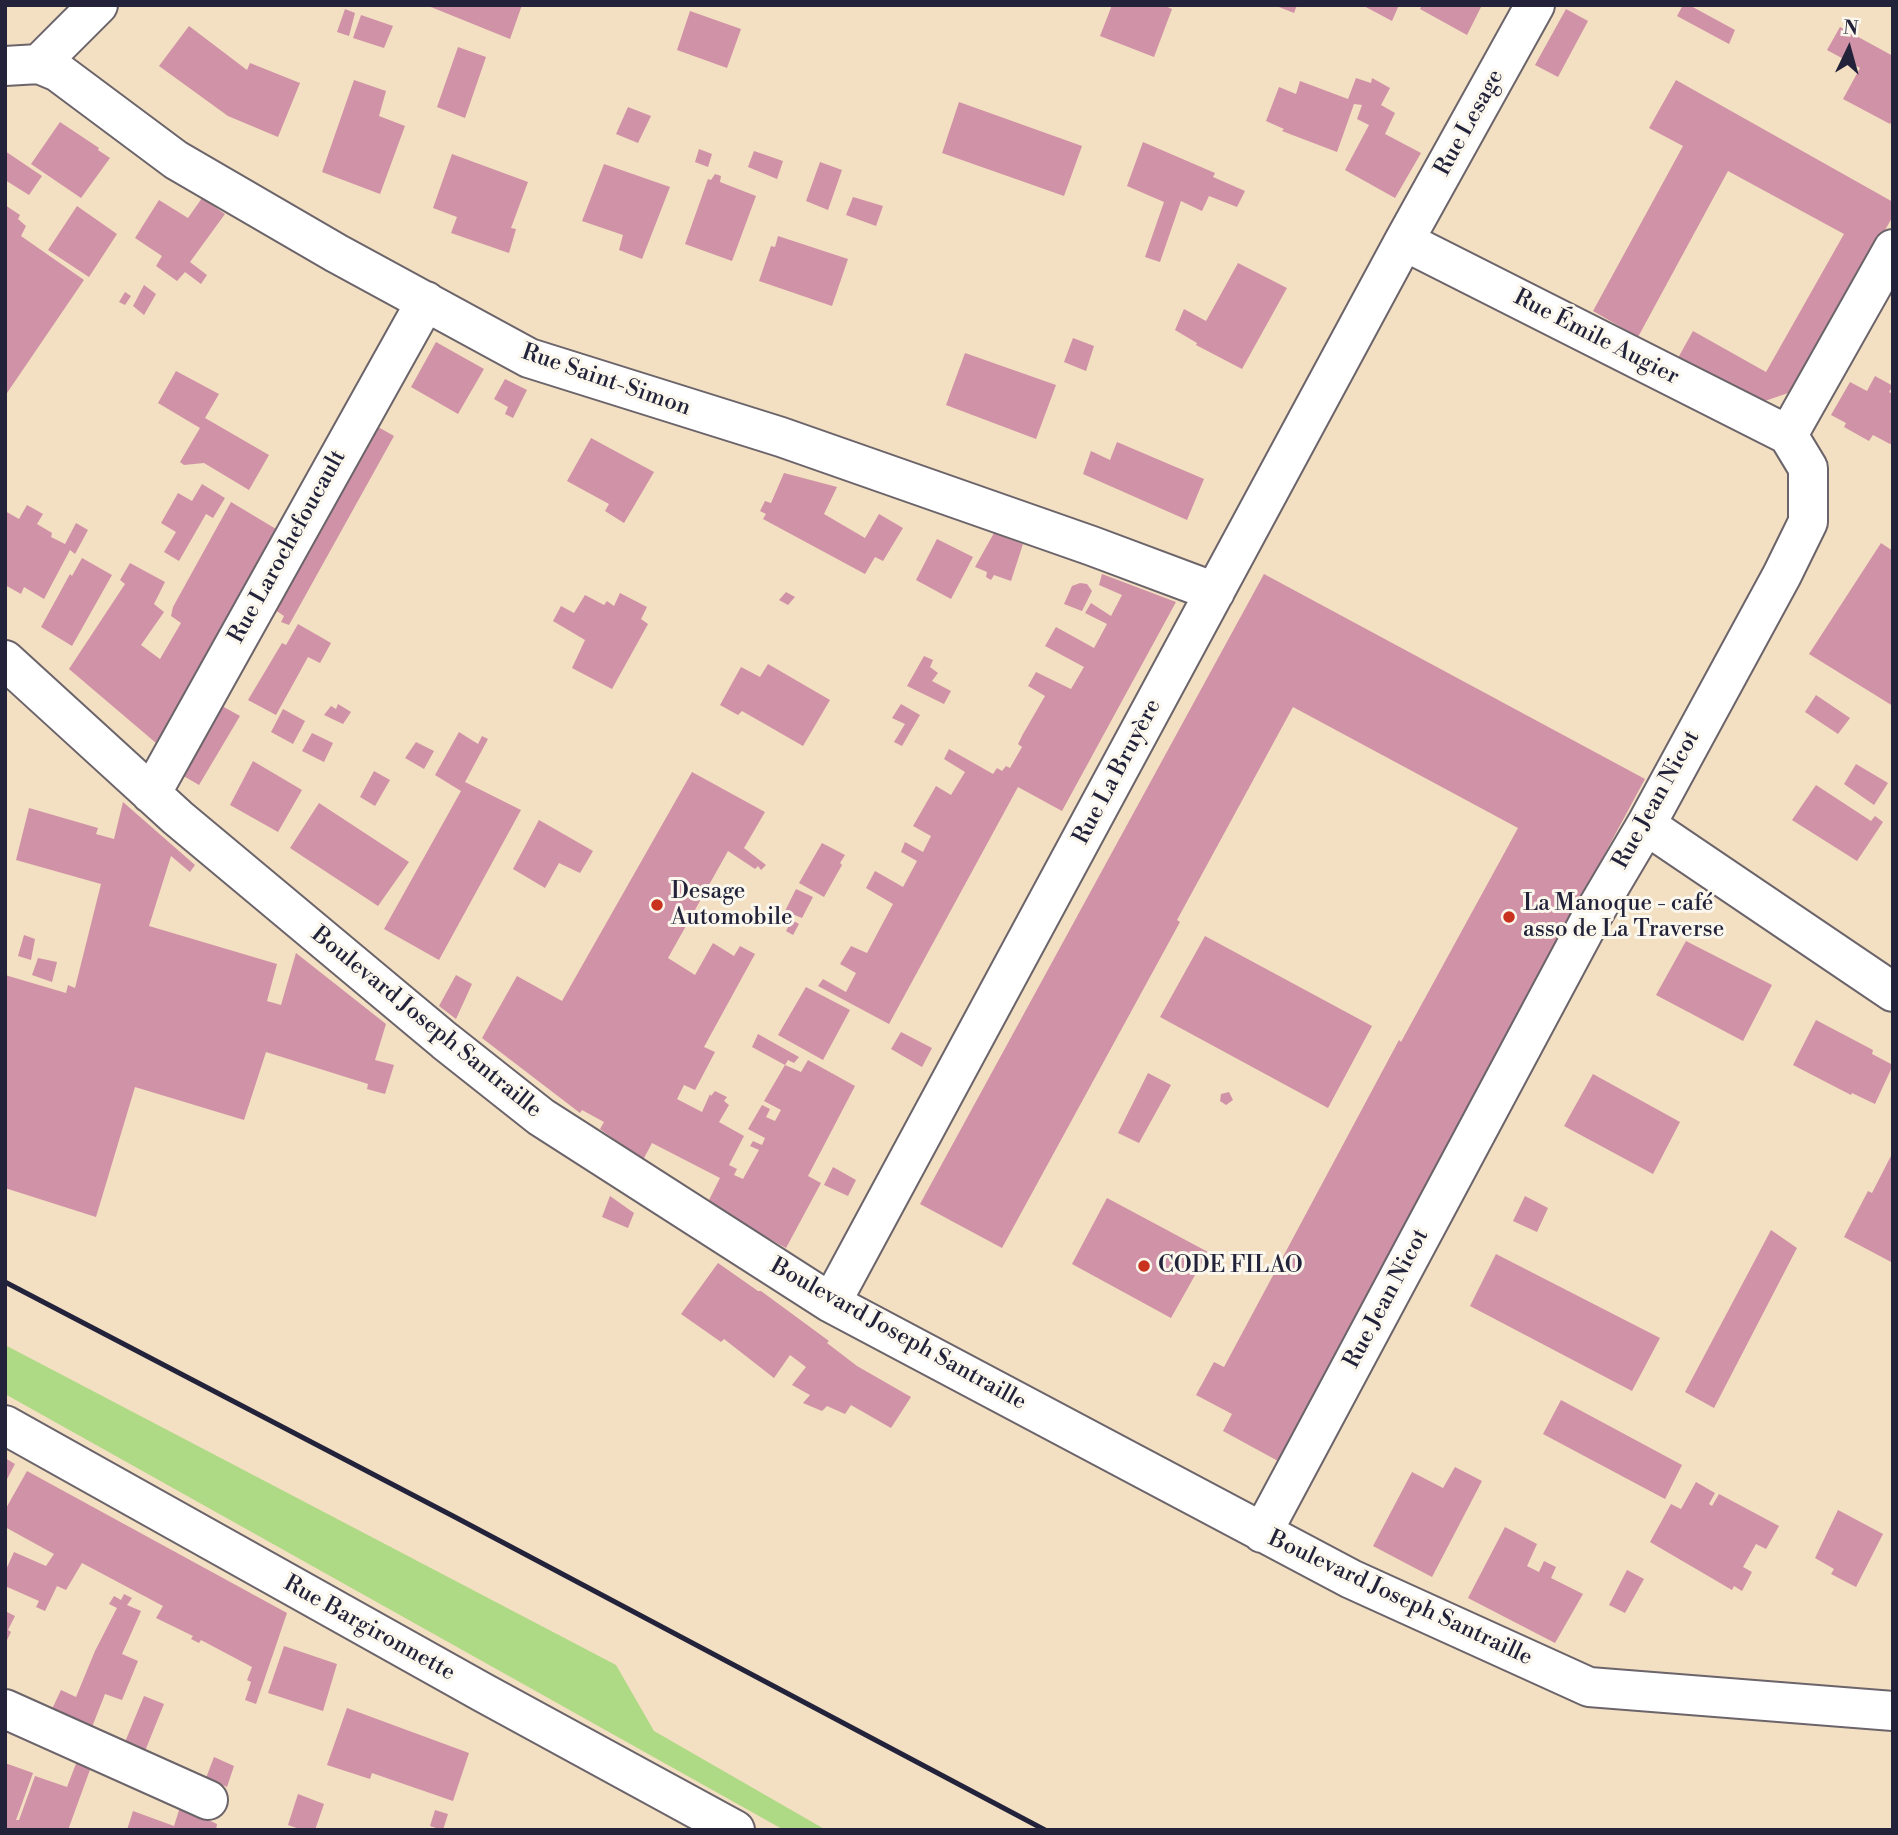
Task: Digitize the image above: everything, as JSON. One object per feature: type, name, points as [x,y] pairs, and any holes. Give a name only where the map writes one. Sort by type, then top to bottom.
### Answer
[{"type":"street","points":[[22,65],[98,5]]},
{"type":"street","name":"Rue Lesage","points":[[1405,241],[1535,5]]},
{"type":"street","name":"Rue Saint-Simon","points":[[22,65],[58,72],[176,160],[335,253],[529,358],[781,438],[1092,546],[1215,592]]},
{"type":"street","name":"Rue Émile Augier","points":[[1405,241],[1788,435]]},
{"type":"street","name":"Rue La Bruyère","points":[[831,1303],[1405,241]]},
{"type":"street","points":[[1788,435],[1893,249]]},
{"type":"street","name":"Rue Larochefoucault","points":[[151,794],[426,301]]},
{"type":"street","name":"Rue Jean Nicot","points":[[1262,1533],[1591,918],[1646,825],[1808,522],[1808,468],[1788,435]]},
{"type":"street","name":"Boulevard Joseph Santraille","points":[[5,660],[151,794],[315,933],[541,1117],[831,1303],[1351,1579],[1589,1687],[1893,1711]]},
{"type":"street","points":[[1646,825],[1893,992]]},
{"type":"street","name":"Rue Bargironnette","points":[[5,1425],[470,1686],[735,1830]]},
{"type":"street","points":[[5,1709],[208,1800]]},
{"type":"green space","points":[[5,1345],[616,1665],[654,1731],[826,1830],[784,1830],[5,1394]]},
{"type":"building","points":[[426,5],[522,5],[510,39]]},
{"type":"building","points":[[1112,5],[1163,5],[1172,9],[1154,57],[1100,36]]},
{"type":"building","points":[[1274,5],[1297,5],[1294,13]]},
{"type":"building","points":[[1362,5],[1399,5],[1392,21]]},
{"type":"building","points":[[1422,5],[1482,5],[1467,35],[1420,9]]},
{"type":"building","points":[[1683,5],[1689,5],[1735,30],[1729,44],[1677,16]]},
{"type":"building","points":[[345,9],[355,13],[349,36],[337,32]]},
{"type":"building","points":[[1566,9],[1588,21],[1558,77],[1535,65]]},
{"type":"building","points":[[690,11],[741,29],[727,68],[677,50]]},
{"type":"building","points":[[361,15],[393,26],[384,48],[353,38]]},
{"type":"building","points":[[189,26],[247,70],[250,63],[300,83],[278,137],[228,116],[159,66]]},
{"type":"building","points":[[1840,27],[1893,56],[1893,119],[1890,124],[1843,99],[1860,68],[1827,50]]},
{"type":"building","points":[[458,47],[486,57],[465,118],[437,107]]},
{"type":"building","points":[[1356,78],[1371,83],[1372,78],[1390,88],[1381,105],[1395,113],[1385,134],[1421,153],[1395,198],[1345,170],[1369,125],[1357,119],[1362,105],[1354,104],[1337,152],[1282,131],[1284,129],[1266,121],[1279,87],[1296,94],[1300,81],[1348,99]]},
{"type":"building","points":[[354,80],[386,91],[379,116],[405,126],[380,194],[322,172]]},
{"type":"building","points":[[1676,80],[1893,202],[1893,216],[1794,391],[1759,403],[1678,358],[1693,331],[1766,372],[1844,234],[1728,171],[1638,337],[1593,311],[1683,146],[1649,128]]},
{"type":"building","points":[[959,102],[1082,146],[1064,196],[942,153]]},
{"type":"building","points":[[628,107],[651,116],[638,143],[616,134]]},
{"type":"building","points":[[60,122],[110,158],[81,198],[31,164]]},
{"type":"building","points":[[1143,142],[1215,173],[1213,177],[1245,191],[1237,207],[1209,196],[1202,211],[1181,201],[1160,262],[1145,257],[1164,202],[1127,186]]},
{"type":"building","points":[[699,149],[712,154],[708,167],[695,162]]},
{"type":"building","points":[[5,151],[42,176],[29,195],[5,180]]},
{"type":"building","points":[[754,151],[783,161],[777,179],[748,167]]},
{"type":"building","points":[[452,154],[528,182],[511,228],[516,229],[509,253],[451,233],[457,217],[433,208]]},
{"type":"building","points":[[820,162],[842,170],[828,210],[806,201]]},
{"type":"building","points":[[604,164],[670,187],[642,259],[619,250],[623,235],[582,221]]},
{"type":"building","points":[[715,174],[721,176],[720,182],[756,196],[732,261],[685,244],[708,179],[711,180]]},
{"type":"building","points":[[853,197],[883,206],[876,226],[846,215]]},
{"type":"building","points":[[202,198],[225,214],[190,262],[207,275],[201,284],[185,272],[177,281],[156,266],[162,256],[135,238],[159,200],[188,218]]},
{"type":"building","points":[[5,205],[20,215],[18,219],[26,226],[21,236],[84,280],[7,393],[5,391]]},
{"type":"building","points":[[77,206],[117,234],[89,277],[48,250]]},
{"type":"building","points":[[778,236],[848,259],[832,306],[759,281],[771,246],[775,247]]},
{"type":"building","points":[[1238,263],[1287,288],[1242,369],[1196,345],[1197,343],[1175,330],[1184,309],[1206,321]]},
{"type":"building","points":[[144,285],[156,294],[144,315],[133,306]]},
{"type":"building","points":[[125,292],[131,296],[125,305],[119,302]]},
{"type":"building","points":[[1073,338],[1094,346],[1086,371],[1064,362]]},
{"type":"building","points":[[436,342],[484,369],[458,414],[411,387]]},
{"type":"building","points":[[965,353],[1056,385],[1036,439],[946,405]]},
{"type":"building","points":[[176,371],[219,394],[205,418],[269,455],[249,490],[204,463],[184,465],[180,462],[200,428],[158,403]]},
{"type":"building","points":[[1875,376],[1893,386],[1889,392],[1893,394],[1893,443],[1890,444],[1873,435],[1869,441],[1844,427],[1846,423],[1831,415],[1850,382],[1867,391]]},
{"type":"building","points":[[505,379],[527,390],[513,418],[505,414],[508,407],[494,399]]},
{"type":"building","points":[[371,423],[394,436],[289,625],[281,622],[284,616],[268,605]]},
{"type":"building","points":[[591,438],[654,472],[624,523],[605,511],[609,504],[567,481]]},
{"type":"building","points":[[1117,442],[1204,479],[1187,520],[1083,474],[1091,451],[1110,460]]},
{"type":"building","points":[[784,473],[837,487],[824,514],[865,538],[879,514],[903,528],[883,561],[875,557],[865,574],[763,519],[766,514],[760,511],[765,501],[771,503]]},
{"type":"building","points":[[202,484],[225,498],[213,518],[206,514],[179,561],[164,552],[176,532],[161,523],[178,493],[192,501]]},
{"type":"building","points":[[231,502],[281,532],[182,706],[156,743],[69,669],[125,584],[120,580],[130,563],[165,582],[154,604],[164,612],[141,645],[160,659],[181,623],[171,616],[173,607]]},
{"type":"building","points":[[27,505],[43,514],[37,524],[52,533],[51,537],[65,544],[76,523],[88,530],[75,554],[70,550],[44,599],[24,587],[21,594],[5,585],[5,511],[19,519]]},
{"type":"building","points":[[994,533],[1023,544],[1011,581],[994,575],[991,580],[986,577],[987,572],[975,567]]},
{"type":"building","points":[[937,539],[973,557],[951,599],[916,580]]},
{"type":"building","points":[[1881,543],[1893,551],[1893,706],[1809,654]]},
{"type":"building","points":[[82,558],[112,575],[72,646],[41,627],[70,574],[72,576]]},
{"type":"building","points":[[1102,574],[1176,602],[1062,811],[1018,787],[889,1024],[818,986],[823,979],[846,992],[856,973],[840,964],[851,946],[867,953],[893,904],[866,888],[875,871],[903,887],[917,861],[901,852],[905,842],[923,852],[931,836],[913,826],[936,786],[951,795],[965,772],[944,759],[949,749],[993,774],[997,768],[1002,771],[1006,766],[1010,768],[1022,747],[1018,744],[1045,696],[1028,686],[1036,672],[1071,689],[1084,667],[1045,646],[1056,627],[1094,648],[1107,624],[1085,613],[1091,603],[1111,616],[1122,595],[1099,585]]},
{"type":"building","points":[[1264,574],[1645,779],[1480,1085],[1483,1087],[1278,1461],[1223,1431],[1232,1414],[1196,1395],[1214,1362],[1224,1367],[1399,1040],[1401,1042],[1518,828],[1293,707],[1177,920],[1180,922],[1002,1248],[920,1204]]},
{"type":"building","points":[[1087,584],[1092,591],[1082,611],[1064,604],[1072,586]]},
{"type":"building","points":[[786,592],[795,597],[788,605],[779,600]]},
{"type":"building","points":[[620,593],[647,607],[641,619],[648,624],[612,689],[572,668],[585,640],[553,621],[561,606],[574,613],[585,595],[604,605],[607,601],[614,606]]},
{"type":"building","points":[[298,624],[331,643],[320,663],[308,657],[276,715],[248,700],[282,643],[286,645]]},
{"type":"building","points":[[924,656],[933,660],[930,667],[938,673],[932,681],[951,691],[944,704],[907,686]]},
{"type":"building","points":[[768,664],[830,700],[803,746],[742,711],[738,715],[720,705],[741,667],[760,677]]},
{"type":"building","points":[[1816,695],[1850,718],[1838,734],[1805,712]]},
{"type":"building","points":[[215,702],[240,716],[199,785],[175,771]]},
{"type":"building","points":[[338,704],[351,712],[343,724],[324,715],[331,706],[336,709]]},
{"type":"building","points":[[901,704],[920,715],[902,746],[894,742],[905,724],[892,718]]},
{"type":"building","points":[[283,709],[305,721],[293,744],[271,732]]},
{"type":"building","points":[[459,732],[478,744],[482,736],[488,739],[465,782],[521,810],[439,960],[384,929],[461,791],[435,775]]},
{"type":"building","points":[[312,733],[333,743],[324,762],[302,751]]},
{"type":"building","points":[[416,742],[434,751],[424,769],[405,758]]},
{"type":"building","points":[[253,761],[302,790],[278,832],[230,805]]},
{"type":"building","points":[[1856,764],[1888,783],[1874,805],[1844,784]]},
{"type":"building","points":[[374,771],[390,780],[375,806],[360,797]]},
{"type":"building","points":[[692,772],[765,812],[744,848],[766,865],[761,870],[758,866],[755,869],[728,851],[668,958],[695,975],[713,943],[734,956],[740,946],[755,954],[704,1047],[715,1052],[695,1090],[684,1085],[677,1099],[702,1112],[710,1094],[711,1096],[715,1091],[727,1097],[724,1101],[729,1105],[719,1122],[744,1136],[729,1165],[737,1169],[734,1175],[743,1179],[759,1150],[750,1146],[753,1141],[762,1145],[765,1138],[748,1129],[762,1105],[770,1109],[766,1117],[775,1121],[781,1110],[764,1101],[785,1065],[801,1072],[808,1060],[855,1086],[808,1176],[821,1183],[786,1248],[707,1204],[720,1178],[652,1143],[643,1160],[600,1129],[604,1122],[582,1110],[580,1113],[482,1038],[517,976],[562,1001]]},
{"type":"building","points":[[1816,785],[1871,821],[1875,816],[1883,822],[1857,861],[1792,820]]},
{"type":"building","points":[[123,802],[195,865],[190,872],[171,856],[149,926],[277,964],[267,1001],[281,1005],[296,953],[386,1024],[375,1060],[394,1065],[385,1094],[367,1089],[368,1084],[266,1052],[244,1120],[135,1087],[96,1217],[5,1188],[5,975],[66,993],[68,985],[75,988],[101,884],[16,860],[29,808],[98,828],[96,834],[114,839]]},
{"type":"building","points":[[319,803],[409,862],[378,906],[290,848]]},
{"type":"building","points":[[539,820],[593,851],[580,873],[559,863],[545,888],[513,869]]},
{"type":"building","points":[[822,843],[845,855],[824,897],[799,883]]},
{"type":"building","points":[[796,889],[813,897],[802,918],[785,911]]},
{"type":"building","points":[[792,920],[799,924],[793,935],[786,931]]},
{"type":"building","points":[[24,935],[35,939],[31,960],[18,956]]},
{"type":"building","points":[[1205,936],[1372,1026],[1328,1108],[1160,1017]]},
{"type":"building","points":[[1686,941],[1772,985],[1743,1041],[1656,995]]},
{"type":"building","points":[[38,958],[57,962],[52,982],[32,975]]},
{"type":"building","points":[[456,975],[472,984],[456,1019],[439,1006]]},
{"type":"building","points":[[806,987],[850,1010],[823,1060],[778,1035]]},
{"type":"building","points":[[1816,1020],[1873,1050],[1872,1054],[1893,1065],[1875,1104],[1852,1093],[1851,1095],[1793,1065]]},
{"type":"building","points":[[901,1032],[932,1048],[922,1067],[891,1049]]},
{"type":"building","points":[[758,1034],[799,1057],[794,1063],[788,1060],[785,1065],[752,1047]]},
{"type":"building","points":[[1148,1073],[1171,1085],[1139,1143],[1118,1133]]},
{"type":"building","points":[[1593,1074],[1680,1122],[1653,1174],[1564,1126]]},
{"type":"building","points":[[1229,1092],[1233,1100],[1226,1105],[1220,1101],[1221,1094]]},
{"type":"building","points":[[1893,1152],[1893,1263],[1844,1237],[1868,1191],[1872,1193]]},
{"type":"building","points":[[833,1167],[856,1180],[848,1196],[824,1185]]},
{"type":"building","points":[[610,1196],[634,1213],[628,1228],[602,1217]]},
{"type":"building","points":[[1525,1196],[1548,1208],[1537,1232],[1513,1221]]},
{"type":"building","points":[[1107,1198],[1208,1252],[1171,1318],[1072,1264]]},
{"type":"building","points":[[1771,1230],[1797,1248],[1714,1408],[1685,1392]]},
{"type":"building","points":[[1496,1254],[1660,1338],[1632,1391],[1470,1306]]},
{"type":"building","points":[[718,1263],[829,1341],[827,1343],[857,1366],[911,1397],[891,1428],[851,1405],[845,1414],[827,1406],[822,1411],[803,1403],[810,1395],[792,1385],[806,1367],[790,1355],[774,1378],[724,1339],[721,1342],[681,1314]]},
{"type":"building","points":[[1561,1400],[1682,1465],[1665,1499],[1543,1434]]},
{"type":"building","points":[[5,1458],[15,1464],[5,1483]]},
{"type":"building","points":[[1455,1467],[1482,1481],[1432,1577],[1373,1546],[1412,1472],[1443,1488]]},
{"type":"building","points":[[27,1471],[287,1613],[256,1704],[245,1700],[251,1682],[247,1680],[252,1667],[201,1640],[199,1643],[191,1639],[193,1636],[156,1618],[163,1606],[82,1563],[66,1590],[57,1586],[45,1611],[36,1607],[39,1601],[5,1586],[5,1572],[14,1552],[46,1566],[54,1554],[5,1527],[5,1510]]},
{"type":"building","points":[[1696,1482],[1715,1493],[1709,1504],[1712,1506],[1719,1494],[1779,1526],[1766,1549],[1756,1544],[1743,1567],[1752,1572],[1742,1591],[1734,1586],[1732,1590],[1650,1542],[1671,1504],[1681,1509]]},
{"type":"building","points":[[1838,1510],[1883,1534],[1856,1587],[1831,1574],[1834,1569],[1815,1558]]},
{"type":"building","points":[[1505,1527],[1537,1544],[1527,1566],[1539,1572],[1544,1561],[1556,1567],[1551,1578],[1583,1594],[1555,1643],[1468,1598]]},
{"type":"building","points":[[1627,1570],[1644,1579],[1625,1613],[1609,1605]]},
{"type":"building","points":[[124,1594],[132,1598],[127,1605],[141,1611],[122,1654],[138,1661],[122,1700],[105,1694],[92,1727],[52,1709],[61,1690],[76,1697],[117,1608],[109,1604],[114,1596],[121,1600]]},
{"type":"building","points":[[5,1611],[15,1616],[5,1644]]},
{"type":"building","points":[[284,1646],[337,1664],[323,1711],[268,1693]]},
{"type":"building","points":[[144,1696],[164,1704],[145,1751],[125,1742]]},
{"type":"building","points":[[347,1708],[469,1753],[453,1801],[372,1773],[370,1779],[327,1765]]},
{"type":"building","points":[[214,1757],[234,1766],[227,1787],[206,1778]]},
{"type":"building","points":[[77,1761],[91,1767],[68,1830],[5,1830],[5,1763],[33,1773],[16,1820],[19,1820],[35,1776],[67,1787]]},
{"type":"building","points":[[298,1794],[324,1804],[315,1830],[302,1830],[288,1825]]},
{"type":"building","points":[[180,1807],[217,1824],[216,1830],[127,1830],[133,1811],[174,1826]]},
{"type":"building","points":[[435,1810],[448,1814],[443,1830],[435,1830],[436,1828],[430,1826]]},
{"type":"railway","points":[[5,1282],[1045,1830]]},
{"type":"place","name":"Desage Automobile","points":[[657,905]]},
{"type":"place","name":"La Manoque - café asso de La Traverse","points":[[1509,917]]},
{"type":"place","name":"CODE FILAO","points":[[1144,1266]]}]
